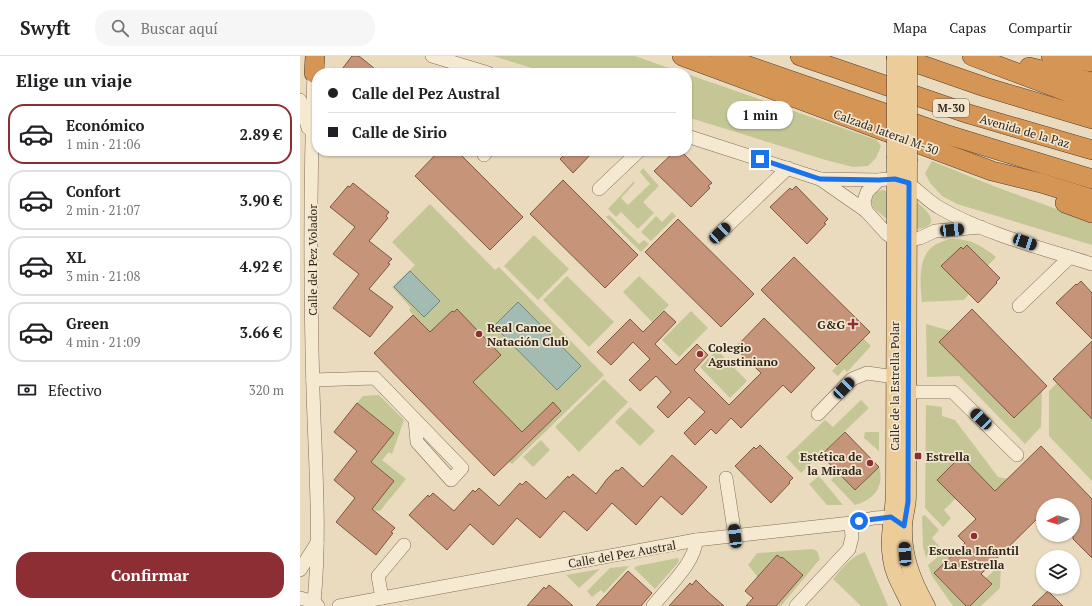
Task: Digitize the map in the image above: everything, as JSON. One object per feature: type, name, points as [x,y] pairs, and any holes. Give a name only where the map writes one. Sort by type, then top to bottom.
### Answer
[{"type":"highway","name":"Calzada lateral M-30","points":[[682,56],[992,171],[1041,183],[1092,199]]},
{"type":"highway","points":[[720,56],[945,134],[1092,179]]},
{"type":"highway","name":"Avenida de la Paz","points":[[800,56],[969,114],[1092,150]]},
{"type":"highway","name":"M-30","points":[[895,56],[985,87],[1092,119]]},
{"type":"highway","points":[[972,56],[1092,101]]},
{"type":"highway","points":[[995,56],[1018,64],[1092,82]]},
{"type":"highway","points":[[1051,56],[1092,62]]},
{"type":"highway","points":[[992,171],[1040,194],[1092,213]]},
{"type":"main road","points":[[895,56],[902,159]]},
{"type":"main road","points":[[902,159],[909,56]]},
{"type":"main road","name":"Calle de la Estrella Polar","points":[[902,159],[902,239],[909,392],[908,502],[897,521],[890,559],[911,603]]},
{"type":"main road","name":"Calle de la Estrella Polar","points":[[902,239],[895,377],[894,503],[905,554],[912,575],[927,606]]},
{"type":"street","points":[[314,64],[322,56]]},
{"type":"street","points":[[432,56],[472,68]]},
{"type":"street","name":"Calle del Pez Volador","points":[[300,100],[312,139]]},
{"type":"street","points":[[692,138],[820,179],[866,211],[887,234],[902,239],[920,238],[934,231],[981,227]]},
{"type":"street","name":"Calle del Pez Volador","points":[[312,156],[316,604]]},
{"type":"street","points":[[599,189],[634,156]]},
{"type":"street","points":[[720,233],[788,168]]},
{"type":"street","points":[[820,179],[902,181],[938,208],[981,227],[1092,264]]},
{"type":"street","points":[[866,211],[864,201],[867,192],[879,180]]},
{"type":"street","points":[[934,231],[940,218],[938,208]]},
{"type":"street","points":[[1019,306],[1070,257]]},
{"type":"street","points":[[818,414],[852,379],[867,373],[895,377]]},
{"type":"street","points":[[313,380],[375,378],[416,419]]},
{"type":"street","name":"Calle de la Estrella Polar","points":[[909,392],[953,392],[1018,455]]},
{"type":"street","points":[[726,478],[735,536]]},
{"type":"street","name":"Calle del Pez Austral","points":[[339,606],[696,540],[851,523],[874,518],[897,521]]},
{"type":"street","points":[[796,606],[849,549],[852,537],[851,523]]},
{"type":"street","points":[[653,606],[692,558],[696,548],[696,540]]},
{"type":"street","points":[[300,570],[316,543]]},
{"type":"street","points":[[382,598],[378,576],[404,545]]},
{"type":"street","points":[[300,598],[316,604]]},
{"type":"green space","points":[[493,56],[635,56],[669,68],[532,68]]},
{"type":"green space","points":[[692,76],[877,140],[881,146],[876,158],[868,166],[853,167],[692,119]]},
{"type":"green space","points":[[932,161],[996,187],[1092,222],[1092,245],[957,204],[942,196],[930,183],[925,173]]},
{"type":"green space","points":[[643,168],[659,186],[643,202],[654,213],[638,229],[621,212],[616,217],[608,209],[633,182],[635,183],[621,198],[628,205],[650,184],[640,172]]},
{"type":"green space","points":[[882,190],[887,191],[887,219],[873,208],[871,201],[876,192]]},
{"type":"green space","points":[[915,201],[925,209],[931,218],[929,225],[924,228],[915,229]]},
{"type":"green space","name":"Real Canoe Natación Club","points":[[430,204],[495,270],[499,267],[604,375],[512,464],[509,462],[494,476],[374,353],[413,315],[409,310],[411,308],[392,287],[415,265],[392,242]]},
{"type":"green space","points":[[672,212],[676,216],[651,241],[641,232],[656,216],[662,222]]},
{"type":"green space","points":[[609,215],[639,244],[644,240],[649,244],[641,252],[606,217]]},
{"type":"green space","points":[[534,235],[569,269],[538,300],[504,266]]},
{"type":"green space","points":[[950,239],[969,241],[985,249],[996,257],[984,270],[967,245],[963,249],[961,247],[964,289],[969,294],[964,300],[922,302],[921,272],[924,258],[932,247],[938,243]]},
{"type":"green space","points":[[567,276],[614,322],[589,347],[543,300]]},
{"type":"green space","points":[[639,276],[669,305],[652,322],[623,292]]},
{"type":"green space","points":[[691,311],[708,328],[679,357],[662,340]]},
{"type":"green space","points":[[926,324],[951,331],[939,342],[1014,418],[1042,391],[1041,427],[1025,444],[959,376],[927,377]]},
{"type":"green space","points":[[863,338],[871,346],[847,372],[844,369],[838,376],[832,371]]},
{"type":"green space","points":[[717,350],[747,381],[730,398],[700,367]]},
{"type":"green space","points":[[604,379],[628,402],[579,452],[555,427]]},
{"type":"green space","points":[[1057,383],[1092,419],[1092,481],[1049,436],[1049,391]]},
{"type":"green space","points":[[379,395],[404,420],[392,454],[389,452],[382,460],[406,479],[380,511],[371,510],[394,481],[371,462],[394,433],[357,403],[363,396]]},
{"type":"green space","points":[[861,400],[869,408],[801,473],[786,457],[825,420],[833,427]]},
{"type":"green space","points":[[926,405],[942,407],[942,416],[955,420],[998,477],[1008,479],[995,491],[961,457],[937,480],[950,493],[965,496],[959,502],[955,499],[944,510],[951,518],[943,527],[925,508]]},
{"type":"green space","points":[[630,407],[655,431],[640,446],[615,422]]},
{"type":"green space","points":[[865,432],[879,432],[879,451],[864,438]]},
{"type":"green space","points":[[541,440],[550,450],[533,467],[523,457]]},
{"type":"green space","points":[[879,467],[879,486],[873,496],[862,503],[855,505],[831,480],[838,473],[855,490]]},
{"type":"green space","points":[[819,476],[843,505],[827,505],[809,484]]},
{"type":"green space","points":[[925,515],[939,530],[932,538],[939,546],[926,557],[923,547],[922,516]]},
{"type":"green space","points":[[812,549],[817,551],[820,559],[781,606],[776,606],[803,574],[782,557],[781,558],[777,555],[766,567],[770,571],[761,581],[748,565],[757,553]]},
{"type":"green space","points":[[947,549],[952,555],[934,573],[946,586],[952,581],[961,590],[955,595],[966,606],[953,606],[932,576],[928,565]]},
{"type":"green space","points":[[865,552],[888,606],[861,606],[833,579],[855,556]]},
{"type":"green space","points":[[678,558],[679,561],[677,564],[655,589],[634,568],[637,566]]},
{"type":"green space","points":[[1001,564],[1000,588],[981,606],[970,606],[992,585],[986,578]]},
{"type":"green space","points":[[629,566],[604,593],[601,590],[592,597],[587,591],[610,568]]},
{"type":"green space","points":[[600,569],[579,588],[566,575]]},
{"type":"water","points":[[410,271],[440,301],[424,317],[394,287]]},
{"type":"water","points":[[518,302],[581,366],[557,390],[494,326]]},
{"type":"building","points":[[352,56],[359,56],[374,68],[343,68]]},
{"type":"building","points":[[434,156],[462,156],[523,217],[490,250],[415,176]]},
{"type":"building","points":[[563,156],[589,156],[573,173],[560,159]]},
{"type":"building","points":[[670,156],[686,156],[712,183],[708,186],[710,188],[691,207],[654,171]]},
{"type":"building","points":[[563,180],[638,255],[605,288],[530,214]]},
{"type":"building","points":[[353,183],[389,212],[386,216],[388,218],[369,241],[392,259],[388,263],[390,264],[369,289],[393,307],[370,337],[333,308],[359,274],[333,254],[355,227],[330,207],[348,186],[350,187]]},
{"type":"building","points":[[796,186],[828,219],[824,223],[826,224],[807,244],[770,207],[790,188],[792,190]]},
{"type":"building","points":[[678,219],[754,294],[721,327],[645,252]]},
{"type":"building","points":[[967,245],[1000,278],[978,303],[941,266],[961,247],[963,249]]},
{"type":"building","points":[[794,257],[870,332],[837,365],[761,290]]},
{"type":"building","points":[[1081,281],[1092,293],[1092,339],[1056,303]]},
{"type":"building","points":[[457,309],[501,355],[473,382],[522,432],[553,402],[561,411],[494,476],[374,353],[413,315],[430,332],[452,311],[454,312]]},
{"type":"building","points":[[972,309],[1047,386],[1014,418],[939,342]]},
{"type":"building","points":[[664,311],[676,322],[655,344],[676,365],[697,344],[708,355],[694,370],[729,405],[761,373],[735,348],[764,318],[815,368],[791,393],[783,385],[741,428],[731,418],[716,434],[711,429],[695,445],[684,433],[705,412],[689,397],[668,418],[657,407],[671,392],[656,376],[640,391],[629,380],[650,359],[633,342],[611,365],[597,352],[630,319],[643,332]]},
{"type":"building","points":[[1092,341],[1092,419],[1053,379]]},
{"type":"building","points":[[357,403],[394,433],[371,462],[394,481],[372,509],[395,528],[391,532],[393,533],[376,555],[336,522],[355,498],[334,480],[357,451],[334,432]]},
{"type":"building","points":[[845,432],[879,467],[855,490],[821,455]]},
{"type":"building","points":[[760,445],[793,478],[771,503],[735,466],[754,447],[756,449]]},
{"type":"building","points":[[1041,446],[1092,499],[1092,558],[1076,542],[1080,542],[1080,498],[1036,498],[1036,520],[981,574],[992,584],[970,606],[966,606],[934,573],[965,543],[958,536],[976,519],[937,480],[961,456],[995,491]]},
{"type":"building","points":[[672,455],[707,487],[682,515],[661,496],[636,525],[612,503],[587,531],[564,511],[540,538],[517,518],[493,545],[470,524],[447,550],[409,515],[428,495],[429,497],[433,493],[454,511],[473,490],[475,492],[479,488],[499,506],[520,483],[522,485],[526,481],[546,499],[568,476],[569,478],[573,474],[596,494],[607,479],[616,470],[618,471],[622,467],[643,487]]},
{"type":"building","points":[[777,555],[781,558],[782,557],[803,575],[776,606],[746,606],[753,598],[745,591]]},
{"type":"building","points":[[628,571],[652,593],[641,606],[596,606]]},
{"type":"building","points":[[696,580],[724,606],[669,606],[690,583],[692,585]]},
{"type":"building","points":[[549,585],[573,606],[527,606],[544,587],[546,589]]},
{"type":"building","points":[[1045,594],[1051,594],[1063,606],[1032,606]]},
{"type":"place","name":"G&G","points":[[853,324]]},
{"type":"place","name":"Real Canoe Natación Club","points":[[479,334]]},
{"type":"place","name":"Colegio Agustiniano","points":[[700,354]]},
{"type":"place","name":"Estrella","points":[[918,456]]},
{"type":"place","name":"Estética de la Mirada","points":[[870,463]]},
{"type":"place","name":"Escuela Infantil La Estrella","points":[[974,536]]},
{"type":"route","points":[[760,159],[820,179],[895,179],[909,183],[910,266],[908,502],[904,526],[891,517],[859,521]]}]
